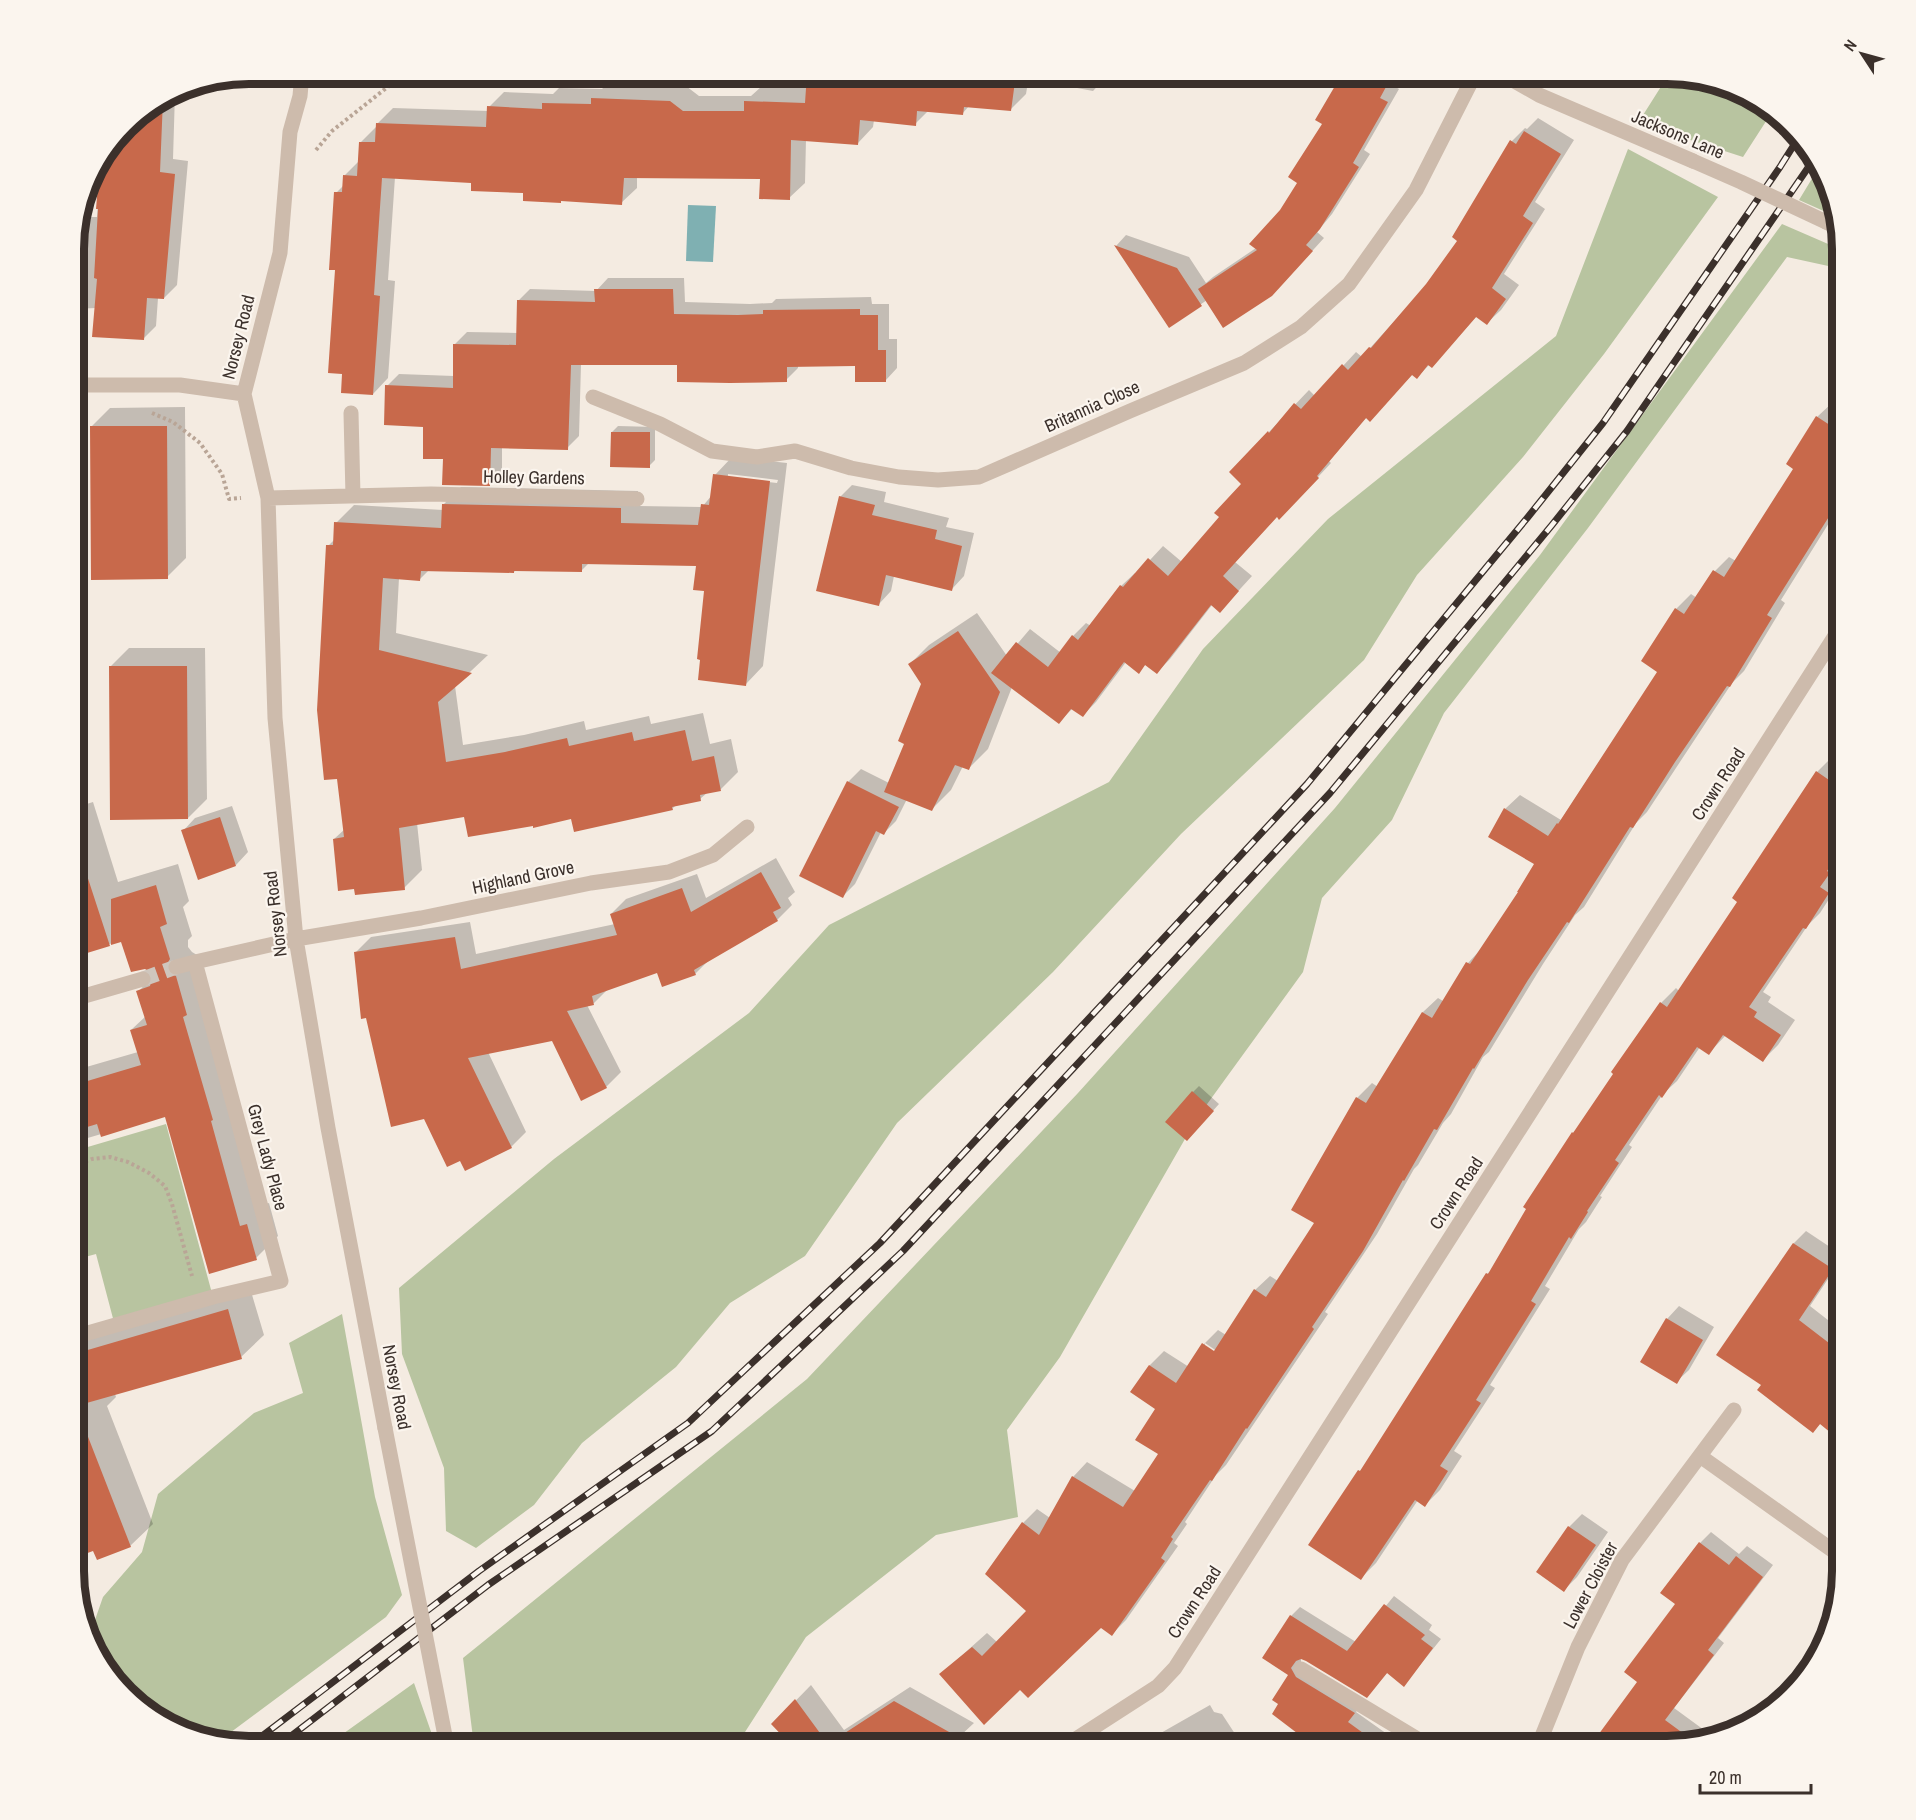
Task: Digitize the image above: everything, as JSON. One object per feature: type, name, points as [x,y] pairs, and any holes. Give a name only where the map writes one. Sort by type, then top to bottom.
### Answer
[{"type":"street","name":"Norsey Road","points":[[301,84],[290,132],[280,254],[244,394],[268,498],[275,718],[296,939],[328,1128],[445,1736]]},
{"type":"street","name":"Britannia Close","points":[[593,397],[660,424],[712,451],[757,457],[795,451],[851,468],[899,477],[938,480],[979,477],[1244,363],[1300,327],[1349,284],[1416,190],[1470,84]]},
{"type":"street","name":"Jacksons Lane","points":[[1520,84],[1539,95],[1741,182],[1830,224]]},
{"type":"street","points":[[84,385],[180,385],[244,394]]},
{"type":"street","points":[[351,413],[352,496]]},
{"type":"street","name":"Holley Gardens","points":[[268,498],[431,494],[637,499]]},
{"type":"street","name":"Crown Road","points":[[1080,1736],[1158,1686],[1174,1668],[1832,642]]},
{"type":"street","name":"Highland Grove","points":[[296,939],[421,918],[591,883],[669,872],[713,855],[747,828]]},
{"type":"street","points":[[176,967],[296,939]]},
{"type":"street","name":"Grey Lady Place","points":[[84,1334],[281,1281],[195,962]]},
{"type":"street","points":[[84,995],[143,979]]},
{"type":"street","name":"Lower Cloister","points":[[1542,1736],[1578,1647],[1622,1560],[1734,1410]]},
{"type":"street","points":[[1700,1456],[1832,1550]]},
{"type":"street","points":[[1301,1669],[1412,1736]]},
{"type":"path","points":[[285,173],[315,151],[332,132],[392,84]]},
{"type":"path","points":[[145,410],[173,422],[200,443],[222,474],[229,499],[268,498]]},
{"type":"path","points":[[84,1162],[110,1157],[128,1162],[149,1173],[165,1186],[199,1302]]},
{"type":"green space","points":[[1663,84],[1678,84],[1710,90],[1740,101],[1768,119],[1743,157],[1638,123]]},
{"type":"green space","points":[[1628,149],[1718,197],[1604,354],[1523,457],[1417,575],[1364,660],[1181,834],[1053,972],[897,1123],[805,1256],[730,1303],[676,1367],[582,1443],[534,1505],[476,1548],[446,1531],[444,1468],[402,1354],[399,1288],[554,1159],[749,1013],[829,925],[1109,782],[1203,649],[1328,519],[1556,336]]},
{"type":"green space","points":[[1814,175],[1828,213],[1799,200]]},
{"type":"green space","points":[[1782,224],[1832,246],[1832,267],[1787,257],[1588,528],[1444,713],[1392,820],[1322,898],[1303,972],[1197,1118],[1060,1357],[1007,1430],[1018,1517],[936,1535],[806,1637],[745,1732],[740,1736],[473,1736],[463,1658],[807,1379],[1078,1093],[1335,808],[1540,555]]},
{"type":"green space","points":[[166,1124],[213,1297],[115,1326],[96,1254],[84,1257],[84,1148]]},
{"type":"green space","points":[[342,1314],[375,1497],[402,1595],[386,1617],[227,1735],[176,1719],[140,1695],[112,1663],[94,1624],[103,1597],[142,1552],[158,1494],[254,1413],[303,1393],[289,1343]]},
{"type":"green space","points":[[414,1683],[433,1736],[340,1736]]},
{"type":"water","points":[[688,205],[716,206],[713,262],[686,261]]},
{"type":"building","points":[[806,84],[1015,84],[1011,111],[964,107],[963,115],[917,111],[916,126],[860,120],[858,145],[791,140],[790,200],[759,199],[760,179],[624,178],[622,205],[523,201],[523,193],[471,191],[471,183],[382,178],[374,295],[380,296],[373,395],[341,393],[342,374],[328,373],[335,270],[329,270],[334,192],[342,192],[343,175],[357,176],[359,142],[375,142],[376,123],[486,127],[487,106],[542,109],[542,103],[591,104],[591,98],[670,101],[683,111],[744,111],[744,101],[805,103]]},
{"type":"building","points":[[1336,84],[1388,84],[1380,98],[1388,102],[1353,163],[1359,167],[1320,229],[1306,245],[1313,251],[1272,296],[1223,328],[1198,289],[1257,250],[1249,244],[1280,210],[1297,183],[1288,177],[1322,124],[1315,120]]},
{"type":"building","points":[[163,109],[160,172],[175,174],[164,299],[147,298],[144,340],[92,337],[97,279],[94,278],[98,209],[96,209],[98,184],[112,157],[132,132]]},
{"type":"building","points":[[1524,131],[1561,154],[1523,216],[1533,223],[1492,288],[1506,299],[1487,325],[1476,317],[1432,368],[1428,365],[1417,379],[1412,375],[1370,422],[1366,418],[1317,476],[1319,478],[1279,520],[1277,517],[1223,576],[1239,591],[1220,613],[1211,605],[1157,674],[1145,665],[1139,674],[1124,662],[1083,717],[1071,709],[1059,724],[991,673],[1016,642],[1048,667],[1072,635],[1078,640],[1120,585],[1123,587],[1148,558],[1168,576],[1219,517],[1214,513],[1241,484],[1229,472],[1268,431],[1269,433],[1294,403],[1301,409],[1342,364],[1348,370],[1369,347],[1371,348],[1426,284],[1457,241],[1452,237],[1510,140],[1516,144]]},
{"type":"building","points":[[1114,245],[1177,268],[1202,306],[1169,328]]},
{"type":"building","points":[[594,289],[673,289],[674,314],[738,315],[763,314],[763,310],[860,309],[860,315],[878,315],[878,350],[886,350],[886,382],[855,382],[855,366],[787,367],[787,382],[730,383],[677,382],[677,365],[571,365],[568,450],[491,448],[490,486],[442,485],[443,459],[423,459],[423,427],[384,425],[385,385],[453,388],[453,344],[516,345],[517,300],[595,302]]},
{"type":"building","points":[[1816,416],[1832,426],[1832,512],[1767,615],[1772,618],[1730,687],[1727,686],[1633,828],[1630,827],[1569,923],[1567,922],[1528,980],[1437,1130],[1434,1129],[1363,1251],[1312,1327],[1314,1329],[1212,1481],[1210,1480],[1171,1537],[1173,1539],[1161,1558],[1165,1561],[1112,1636],[1101,1628],[1028,1698],[1020,1690],[984,1725],[939,1674],[972,1647],[982,1656],[1026,1611],[985,1574],[1022,1522],[1039,1535],[1072,1476],[1123,1507],[1158,1454],[1135,1440],[1155,1409],[1130,1392],[1149,1365],[1176,1383],[1202,1343],[1214,1351],[1254,1289],[1266,1297],[1314,1223],[1291,1210],[1356,1097],[1366,1103],[1422,1012],[1432,1018],[1466,962],[1470,964],[1534,864],[1488,837],[1504,808],[1548,836],[1558,824],[1657,672],[1641,661],[1675,608],[1684,614],[1713,570],[1724,577],[1793,469],[1786,464]]},
{"type":"building","points":[[90,426],[167,426],[168,579],[91,580]]},
{"type":"building","points":[[611,432],[650,432],[650,468],[610,467]]},
{"type":"building","points":[[713,474],[770,481],[746,686],[698,680],[700,660],[697,659],[704,591],[693,590],[696,566],[582,564],[582,572],[421,571],[420,581],[383,578],[379,650],[472,673],[438,702],[446,762],[567,738],[569,746],[632,732],[634,741],[685,730],[692,761],[714,756],[721,791],[700,795],[701,801],[672,807],[673,810],[574,832],[571,819],[533,828],[533,826],[468,837],[464,817],[399,828],[405,890],[355,895],[354,889],[338,891],[333,839],[344,837],[337,779],[324,780],[317,710],[326,545],[333,545],[334,522],[441,528],[442,504],[621,508],[621,523],[698,525],[701,504],[709,505]]},
{"type":"building","points":[[839,496],[875,505],[872,515],[937,530],[935,539],[962,546],[952,591],[886,575],[879,606],[816,591]]},
{"type":"building","points":[[958,631],[1000,692],[969,770],[955,765],[932,811],[884,792],[904,744],[898,741],[921,684],[908,664]]},
{"type":"building","points":[[109,666],[187,666],[188,819],[110,820]]},
{"type":"building","points":[[1816,771],[1832,782],[1832,863],[1827,871],[1830,873],[1820,887],[1829,893],[1806,929],[1803,928],[1749,1007],[1757,1012],[1754,1017],[1781,1035],[1763,1062],[1723,1035],[1709,1055],[1697,1047],[1662,1098],[1659,1095],[1615,1160],[1619,1163],[1571,1239],[1569,1237],[1531,1301],[1536,1304],[1476,1400],[1481,1403],[1440,1466],[1448,1471],[1425,1507],[1415,1500],[1361,1580],[1308,1545],[1358,1470],[1360,1471],[1486,1273],[1488,1274],[1526,1209],[1523,1207],[1613,1074],[1611,1072],[1660,1002],[1667,1007],[1737,902],[1732,898]]},
{"type":"building","points":[[847,781],[899,807],[884,835],[876,831],[843,898],[799,876]]},
{"type":"building","points":[[220,817],[236,866],[198,880],[181,830]]},
{"type":"building","points":[[84,866],[110,946],[84,954]]},
{"type":"building","points":[[761,872],[781,908],[773,912],[778,921],[694,970],[696,975],[662,987],[657,973],[592,996],[594,1005],[567,1011],[607,1088],[581,1101],[552,1041],[468,1058],[512,1148],[465,1171],[460,1161],[447,1167],[424,1119],[391,1127],[366,1018],[361,1019],[354,952],[455,937],[461,969],[617,935],[610,914],[682,888],[691,912]]},
{"type":"building","points":[[156,885],[167,924],[160,927],[170,959],[167,970],[176,976],[187,1015],[183,1017],[213,1120],[211,1121],[240,1226],[247,1224],[257,1260],[209,1274],[165,1117],[101,1137],[97,1124],[84,1128],[84,1082],[141,1065],[130,1030],[147,1025],[136,991],[150,986],[152,977],[145,969],[131,972],[121,942],[111,945],[111,899]]},
{"type":"building","points":[[1192,1091],[1214,1111],[1187,1141],[1165,1122]]},
{"type":"building","points":[[1793,1243],[1832,1268],[1799,1320],[1832,1345],[1832,1434],[1820,1424],[1813,1433],[1757,1390],[1761,1385],[1716,1355]]},
{"type":"building","points":[[228,1309],[242,1359],[84,1404],[84,1351]]},
{"type":"building","points":[[1666,1318],[1703,1340],[1677,1384],[1640,1362]]},
{"type":"building","points":[[84,1427],[131,1547],[97,1560],[93,1551],[84,1554]]},
{"type":"building","points":[[1568,1526],[1596,1545],[1564,1592],[1536,1572]]},
{"type":"building","points":[[1699,1542],[1729,1565],[1736,1556],[1763,1577],[1708,1650],[1714,1655],[1665,1720],[1686,1735],[1597,1736],[1637,1682],[1624,1672],[1675,1604],[1660,1593]]},
{"type":"building","points":[[1384,1604],[1425,1635],[1421,1639],[1433,1648],[1404,1687],[1387,1673],[1367,1698],[1306,1661],[1301,1659],[1296,1661],[1291,1668],[1296,1677],[1355,1713],[1348,1722],[1367,1736],[1301,1736],[1272,1714],[1278,1704],[1272,1700],[1288,1675],[1262,1658],[1290,1615],[1347,1651]]},
{"type":"building","points":[[795,1699],[822,1736],[782,1736],[771,1724]]},
{"type":"building","points":[[894,1701],[956,1736],[840,1736]]},
{"type":"tunnel","points":[[143,979],[176,967]]},
{"type":"railway","points":[[262,1736],[479,1571],[688,1423],[880,1243],[1307,784],[1603,423],[1794,144]]},
{"type":"railway","points":[[291,1736],[488,1585],[712,1431],[903,1251],[1330,793],[1627,431],[1809,166]]}]
